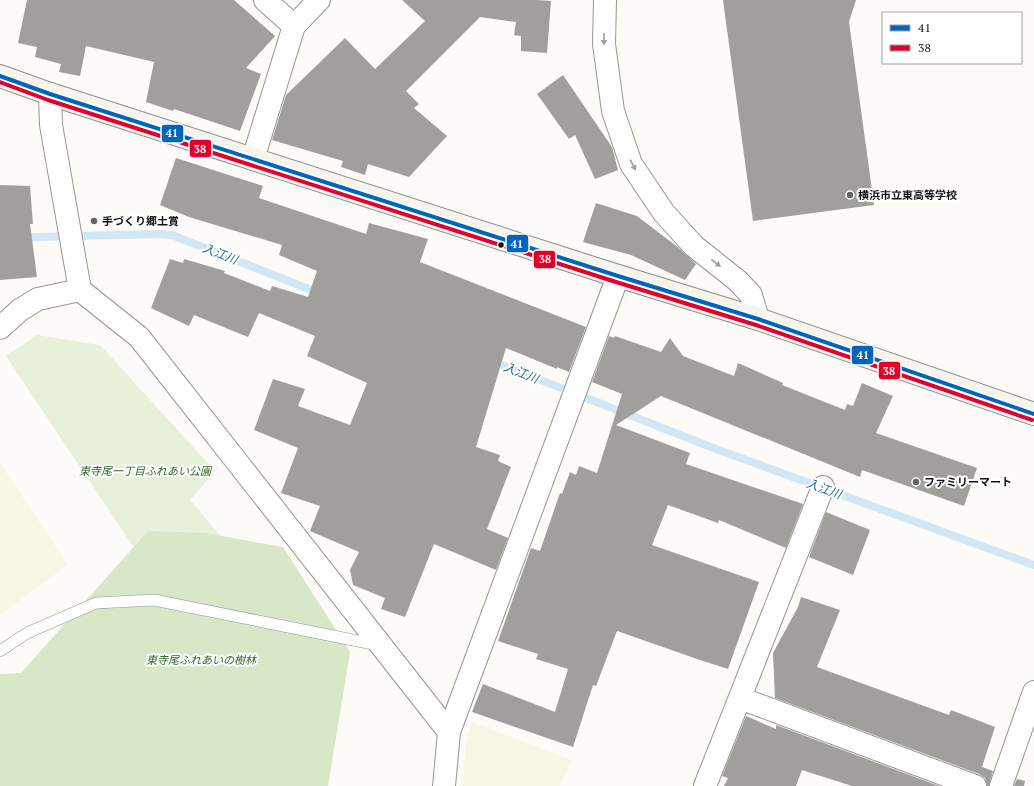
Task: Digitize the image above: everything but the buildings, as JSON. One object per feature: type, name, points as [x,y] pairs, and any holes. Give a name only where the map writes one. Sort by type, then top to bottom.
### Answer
[{"type":"street","points":[[265,0],[294,26]]},
{"type":"street","points":[[252,159],[294,26],[319,0]]},
{"type":"street","points":[[606,0],[604,44],[613,111],[631,164],[664,213],[694,246],[738,281],[751,295],[758,319]]},
{"type":"street","points":[[0,76],[50,94],[252,159],[618,276],[758,319],[1034,414]]},
{"type":"street","points":[[50,94],[51,125],[80,290],[139,337],[449,732]]},
{"type":"street","points":[[444,786],[449,732],[618,276]]},
{"type":"street","points":[[0,328],[20,310],[38,299],[80,290]]},
{"type":"street","points":[[705,786],[823,487]]},
{"type":"street","points":[[1001,786],[1034,692]]},
{"type":"street","points":[[740,698],[975,786]]},
{"type":"lane","points":[[0,650],[27,632],[96,603],[154,600],[381,645]]},
{"type":"green space","name":"東寺尾一丁目ふれあい公園","points":[[37,335],[100,345],[215,471],[190,500],[233,551],[161,588],[6,356]]},
{"type":"green space","points":[[0,463],[68,565],[0,615]]},
{"type":"green space","name":"東寺尾ふれあいの樹林","points":[[148,531],[205,533],[283,547],[350,652],[328,786],[0,786],[0,674],[21,673]]},
{"type":"green space","points":[[472,722],[572,760],[560,786],[462,786],[466,741]]},
{"type":"waterway","name":"入江川","points":[[0,238],[158,234],[172,235],[319,293]]},
{"type":"waterway","name":"入江川","points":[[492,361],[716,449],[1034,565]]},
{"type":"transit line","name":"41","points":[[0,76],[50,94],[618,276],[758,319],[1034,414]]},
{"type":"transit line","name":"38","points":[[0,82],[48,100],[616,282],[756,325],[1032,420]]},
{"type":"place","name":"横浜市立東高等学校","points":[[850,195]]},
{"type":"place","name":"手づくり郷土賞","points":[[94,221]]},
{"type":"place","name":"ファミリーマート","points":[[916,482]]}]
